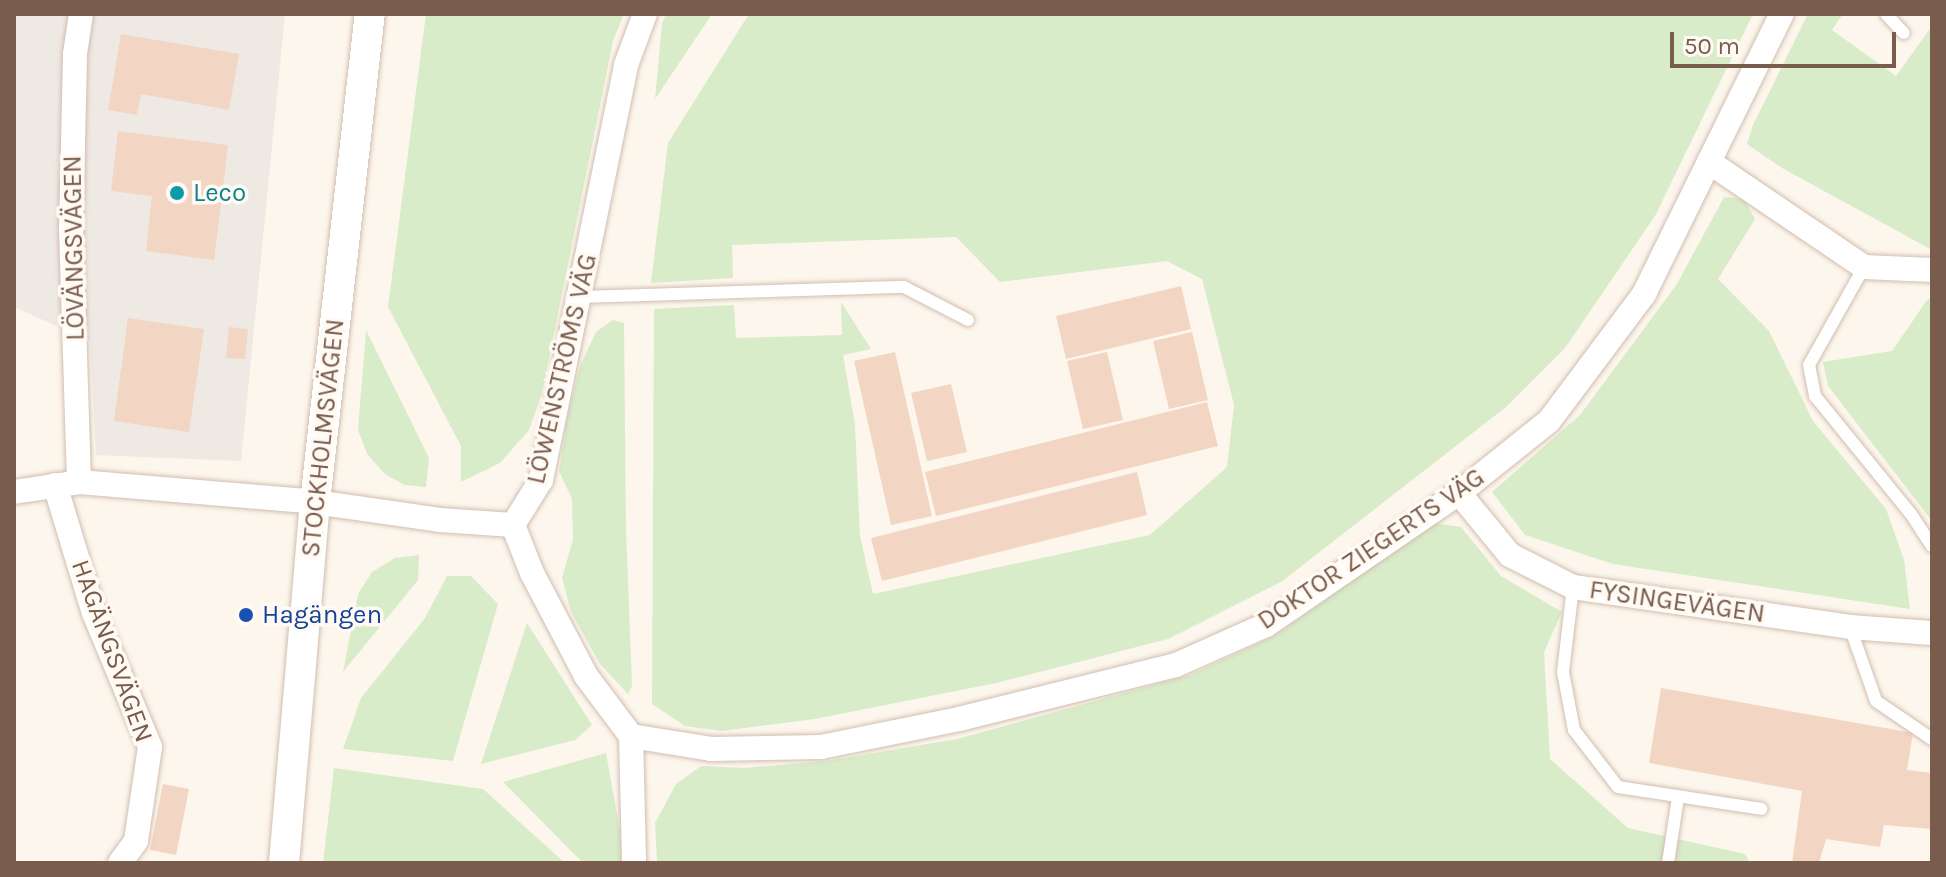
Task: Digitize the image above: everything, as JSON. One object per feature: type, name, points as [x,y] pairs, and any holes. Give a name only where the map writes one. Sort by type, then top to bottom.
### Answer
[{"type":"street","name":"LÖVÄNGSVÄGEN","points":[[79,482],[71,232],[75,54],[81,14]]},
{"type":"street","name":"STOCKHOLMSVÄGEN","points":[[284,863],[315,502],[370,14]]},
{"type":"street","name":"LÖWENSTRÖMS VÄG","points":[[513,525],[541,480],[581,297],[626,65],[645,14]]},
{"type":"street","name":"DOKTOR ZIEGERTS VÄG","points":[[631,736],[711,749],[821,747],[959,719],[1176,665],[1266,625],[1459,493],[1549,421],[1644,294],[1782,14]]},
{"type":"street","points":[[1709,162],[1864,267],[1932,270]]},
{"type":"street","points":[[14,492],[79,482],[315,502],[440,520],[513,525],[532,573],[586,676],[631,736],[634,863]]},
{"type":"street","name":"HAGÄNGSVÄGEN","points":[[55,485],[94,613],[150,747],[136,841],[120,863]]},
{"type":"street","name":"FYSINGEVÄGEN","points":[[1459,493],[1510,555],[1573,587],[1850,627],[1932,633]]},
{"type":"lane","points":[[1886,14],[1904,33]]},
{"type":"lane","points":[[1864,267],[1809,365],[1815,396],[1911,514],[1932,546]]},
{"type":"lane","points":[[581,297],[904,287],[968,320]]},
{"type":"lane","points":[[1573,587],[1563,672],[1574,730],[1618,787],[1761,809]]},
{"type":"lane","points":[[1850,627],[1876,701],[1932,739]]},
{"type":"lane","points":[[1668,863],[1678,798]]},
{"type":"shaded area","points":[[14,14],[285,14],[241,461],[96,455],[90,341],[14,307]]},
{"type":"green space","points":[[426,14],[624,14],[613,41],[542,393],[529,430],[500,463],[461,482],[461,446],[388,307]]},
{"type":"green space","points":[[666,14],[712,14],[655,99],[662,24]]},
{"type":"green space","points":[[749,14],[1753,14],[1655,216],[1565,348],[1506,407],[1281,582],[1168,639],[996,683],[815,719],[722,731],[685,726],[652,704],[654,309],[734,305],[736,338],[842,335],[841,302],[871,349],[843,355],[855,424],[860,536],[873,594],[1150,535],[1227,467],[1234,405],[1202,279],[1167,261],[1000,282],[956,237],[732,245],[733,278],[651,283],[668,143]]},
{"type":"green space","points":[[1808,14],[1843,14],[1832,30],[1896,76],[1932,26],[1932,250],[1782,168],[1747,144],[1753,125]]},
{"type":"green space","points":[[1724,197],[1744,199],[1755,219],[1718,279],[1769,331],[1813,421],[1886,509],[1904,560],[1910,609],[1613,564],[1525,535],[1492,492],[1580,415],[1677,284]]},
{"type":"green space","points":[[1932,298],[1932,521],[1828,386],[1823,362],[1892,351],[1927,300]]},
{"type":"green space","points":[[613,320],[624,323],[626,531],[632,686],[628,694],[600,664],[571,612],[562,578],[573,539],[572,499],[559,471],[568,414],[580,366],[596,332]]},
{"type":"green space","points":[[366,330],[429,458],[426,487],[405,485],[385,474],[367,454],[358,430]]},
{"type":"green space","points":[[1434,523],[1461,527],[1501,576],[1562,612],[1544,652],[1550,759],[1628,828],[1745,854],[1750,863],[657,863],[655,823],[676,784],[701,766],[744,768],[826,761],[957,739],[1190,675],[1274,636]]},
{"type":"green space","points":[[419,555],[418,580],[343,672],[358,594],[372,572],[395,558]]},
{"type":"green space","points":[[447,576],[471,576],[498,604],[453,761],[343,749],[361,698],[425,618]]},
{"type":"green space","points":[[527,623],[592,725],[575,740],[481,764]]},
{"type":"green space","points":[[606,753],[620,831],[621,863],[583,863],[503,782]]},
{"type":"green space","points":[[334,768],[483,789],[565,863],[323,863]]},
{"type":"building","points":[[121,34],[239,54],[229,110],[141,94],[137,115],[108,110]]},
{"type":"building","name":"Leco","points":[[118,131],[228,145],[214,260],[146,251],[152,196],[111,191]]},
{"type":"building","points":[[1181,286],[1191,329],[1066,359],[1056,316]]},
{"type":"building","points":[[128,318],[204,329],[189,432],[114,421]]},
{"type":"building","points":[[229,327],[248,329],[245,359],[226,358]]},
{"type":"building","points":[[1192,332],[1208,400],[1169,409],[1153,341]]},
{"type":"building","points":[[895,352],[932,516],[891,525],[854,361]]},
{"type":"building","points":[[1107,352],[1123,420],[1083,429],[1067,361]]},
{"type":"building","points":[[951,384],[967,452],[927,461],[911,393]]},
{"type":"building","points":[[1207,402],[1218,446],[936,516],[925,472]]},
{"type":"building","points":[[1137,472],[1147,515],[882,581],[871,538]]},
{"type":"building","points":[[1661,688],[1913,733],[1907,770],[1932,773],[1932,829],[1884,825],[1880,847],[1826,839],[1819,863],[1792,863],[1802,791],[1649,763]]},
{"type":"building","points":[[163,784],[189,789],[176,855],[150,850]]},
{"type":"place","name":"Leco","points":[[177,193]]},
{"type":"place","name":"Hagängen","points":[[246,615]]}]
